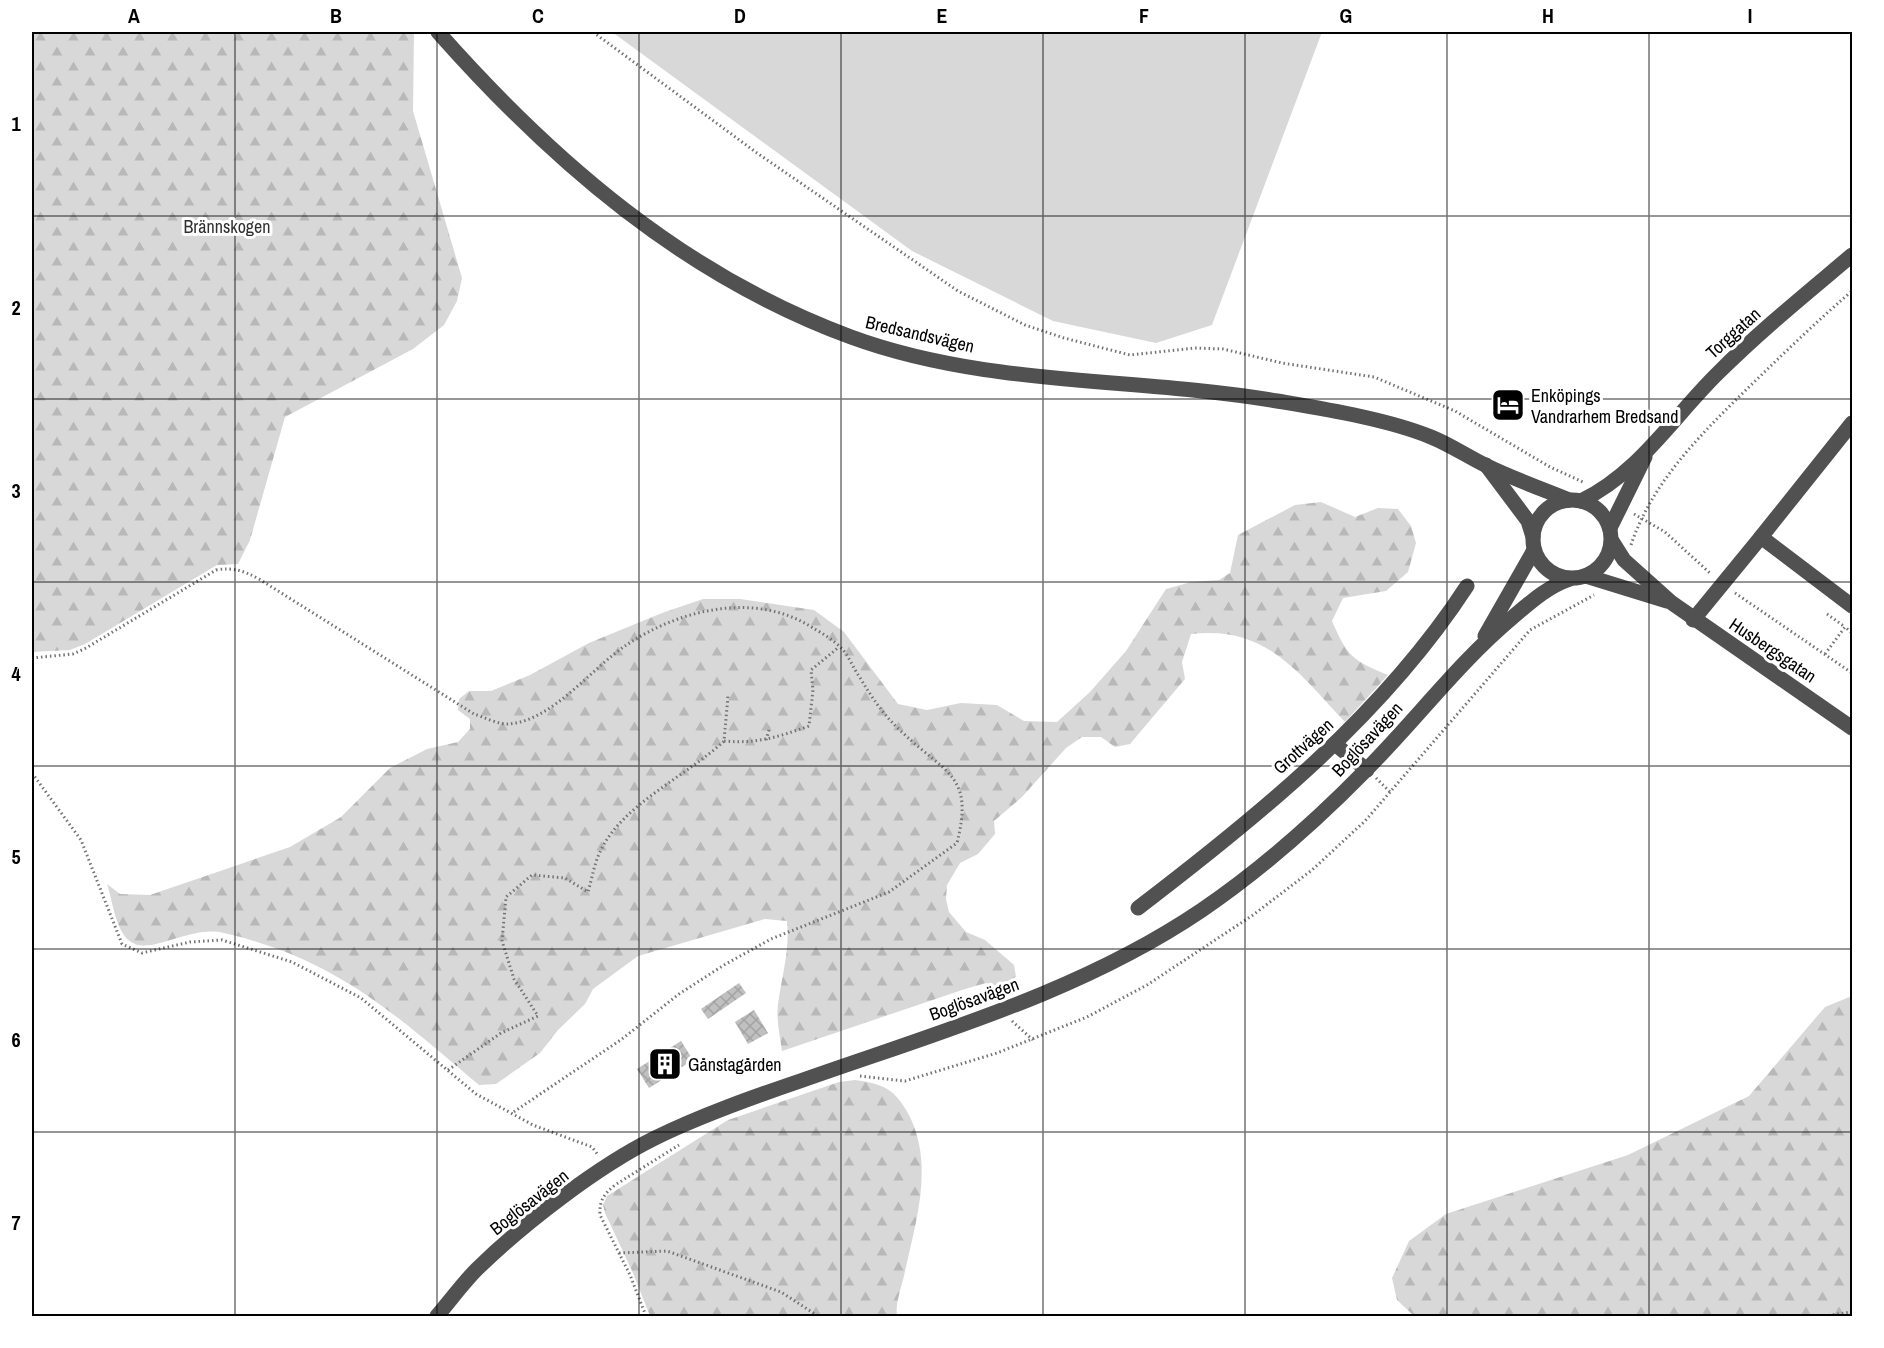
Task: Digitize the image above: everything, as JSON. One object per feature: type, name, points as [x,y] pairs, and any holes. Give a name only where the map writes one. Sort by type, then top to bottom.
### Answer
[{"type":"street","name":"Bredsandsvägen","points":[[438,32],[533,133],[590,184],[712,269],[786,309],[852,338],[919,357],[975,367],[1275,400],[1343,414],[1429,436],[1486,465],[1575,500]]},
{"type":"street","name":"Torggatan","points":[[1534,543],[1541,515],[1546,508],[1554,503],[1575,500],[1601,489],[1650,449],[1717,374],[1852,255]]},
{"type":"street","points":[[1693,620],[1852,423]]},
{"type":"street","name":"Torggatan","points":[[1586,576],[1596,571],[1605,561],[1620,505],[1650,449]]},
{"type":"street","points":[[1486,465],[1527,521],[1546,569],[1570,579],[1586,576]]},
{"type":"street","points":[[1575,500],[1599,510],[1611,534]]},
{"type":"street","name":"Husbergsgatan","points":[[1611,534],[1624,560],[1693,620],[1852,728]]},
{"type":"street","points":[[1761,537],[1852,606]]},
{"type":"street","name":"Boglösavägen","points":[[1479,646],[1534,543]]},
{"type":"street","name":"Husbergsgatan","points":[[1586,576],[1672,603]]},
{"type":"street","name":"Boglösavägen","points":[[437,1317],[476,1270],[521,1230],[607,1166],[655,1138],[752,1098],[1001,1011],[1073,982],[1134,951],[1200,911],[1293,840],[1367,770],[1479,646],[1550,586],[1570,579]]},
{"type":"street","name":"Grottvägen","points":[[1138,908],[1336,745],[1439,630],[1467,586]]},
{"type":"street","points":[[1336,745],[1367,770]]},
{"type":"path","points":[[593,32],[757,153],[958,291],[1008,317],[1065,338],[1130,355],[1195,348],[1223,349],[1282,363],[1374,377],[1455,411],[1550,467],[1601,489]]},
{"type":"path","points":[[1624,560],[1640,518],[1686,452],[1807,330],[1852,291]]},
{"type":"path","points":[[1620,505],[1665,532],[1722,583],[1852,673]]},
{"type":"path","points":[[32,657],[73,654],[216,570],[226,568],[235,568],[259,579],[474,714],[507,724],[533,717],[576,687],[628,644],[669,622],[720,607],[766,609],[811,626],[839,647],[883,715],[942,767],[961,788],[964,815],[957,843],[889,892],[771,939],[724,965],[512,1113]]},
{"type":"path","points":[[856,1076],[905,1081],[1033,1040],[1087,1017],[1147,985],[1253,915],[1312,870],[1365,821],[1530,630],[1603,590],[1609,582]]},
{"type":"path","points":[[1827,614],[1852,633]]},
{"type":"path","points":[[1825,654],[1845,627]]},
{"type":"path","points":[[724,741],[748,743],[766,740],[809,726],[813,690],[811,670],[839,647]]},
{"type":"path","points":[[448,1070],[501,1033],[538,1016],[514,979],[502,941],[506,897],[532,875],[565,878],[588,892],[600,851],[623,820],[706,758],[724,741],[728,696]]},
{"type":"path","points":[[766,740],[770,727]]},
{"type":"path","points":[[32,772],[81,840],[122,944],[142,953],[190,942],[222,940],[292,962],[361,998],[476,1094],[532,1125],[592,1147],[607,1166],[615,1185]]},
{"type":"path","points":[[1001,1011],[1033,1040]]},
{"type":"path","points":[[646,1317],[600,1215],[599,1205],[605,1193],[615,1185],[680,1145]]},
{"type":"path","points":[[619,1253],[667,1251],[781,1292],[818,1317]]},
{"type":"path","points":[[1824,1317],[1852,1312]]},
{"type":"green space","name":"Brännskogen","points":[[32,32],[414,32],[413,111],[462,278],[457,301],[444,325],[413,349],[285,417],[250,540],[238,564],[217,565],[85,644],[70,650],[32,652]]},
{"type":"green space","points":[[612,32],[1322,32],[1212,325],[1156,343],[1053,321],[912,251]]},
{"type":"green space","points":[[1321,502],[1355,517],[1378,508],[1398,509],[1411,526],[1416,543],[1408,572],[1386,591],[1343,598],[1332,621],[1352,656],[1367,666],[1388,675],[1345,722],[1295,670],[1260,645],[1240,637],[1217,633],[1191,634],[1182,662],[1185,679],[1130,744],[1115,747],[1101,737],[1082,737],[1066,748],[1022,797],[994,821],[995,834],[978,854],[960,863],[947,885],[946,899],[949,912],[966,932],[985,940],[1014,965],[1016,977],[1001,987],[986,983],[965,989],[782,1051],[778,1010],[787,952],[787,921],[765,919],[638,956],[593,989],[585,1004],[558,1030],[540,1053],[496,1084],[479,1085],[419,1035],[362,992],[299,958],[264,944],[224,933],[200,932],[153,945],[135,944],[123,934],[119,927],[107,884],[120,894],[150,895],[290,847],[341,817],[390,768],[427,749],[458,742],[470,729],[470,719],[458,710],[459,699],[469,691],[491,691],[530,675],[589,643],[703,599],[740,599],[814,610],[844,632],[898,704],[927,710],[961,703],[997,705],[1024,721],[1057,722],[1090,692],[1126,651],[1166,589],[1191,582],[1219,580],[1230,573],[1238,535],[1295,505]]},
{"type":"green space","points":[[1852,996],[1852,1316],[1414,1316],[1397,1300],[1392,1278],[1409,1241],[1446,1214],[1628,1155],[1749,1096],[1825,1007]]},
{"type":"green space","points":[[855,1080],[888,1089],[899,1099],[917,1135],[921,1155],[920,1195],[897,1316],[650,1316],[605,1213],[603,1205],[607,1196],[728,1120],[839,1082]]},
{"type":"building","points":[[739,983],[746,993],[708,1019],[701,1009]]},
{"type":"building","points":[[754,1010],[768,1033],[748,1044],[735,1022]]},
{"type":"building","name":"Gånstagården","points":[[681,1041],[693,1060],[649,1088],[637,1069]]},
{"type":"place","name":"Enköpings Vandrarhem Bredsand","points":[[1508,405]]},
{"type":"place","name":"Gånstagården","points":[[665,1064]]}]
